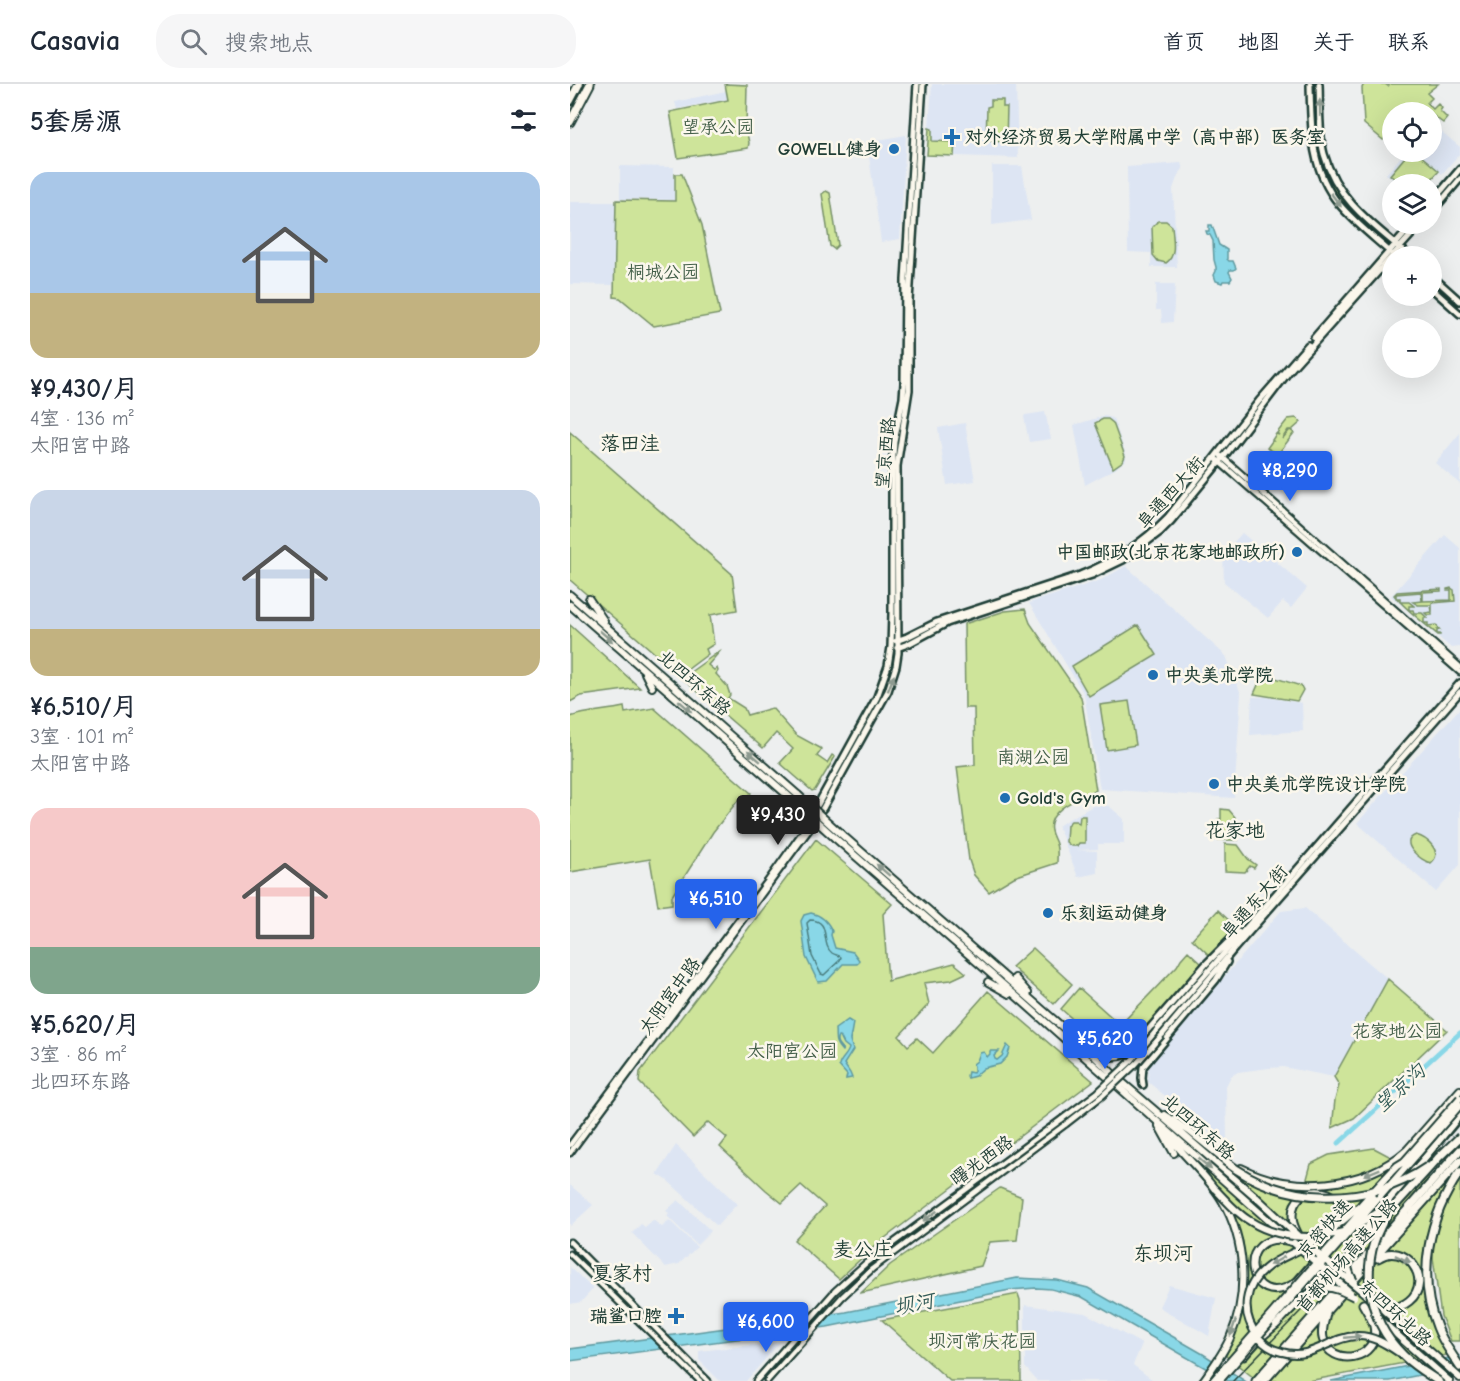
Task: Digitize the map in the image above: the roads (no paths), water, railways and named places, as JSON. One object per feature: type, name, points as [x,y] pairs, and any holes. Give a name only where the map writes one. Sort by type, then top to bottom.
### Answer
[{"type":"highway","points":[[570,101],[579,84]]},
{"type":"highway","points":[[570,122],[590,84]]},
{"type":"highway","points":[[585,93],[596,84]]},
{"type":"highway","name":"北四环东路","points":[[570,595],[795,797]]},
{"type":"highway","points":[[589,598],[609,629]]},
{"type":"highway","name":"北四环东路","points":[[570,605],[795,797]]},
{"type":"highway","points":[[570,612],[583,616]]},
{"type":"highway","points":[[642,668],[652,687]]},
{"type":"highway","points":[[795,797],[838,836]]},
{"type":"highway","name":"北四环东路","points":[[838,836],[1251,1205],[1373,1301]]},
{"type":"highway","name":"北四环东路","points":[[838,836],[1037,1005],[1116,1077],[1257,1198],[1297,1241]]},
{"type":"highway","points":[[1015,978],[1037,1005]]},
{"type":"highway","points":[[988,982],[1023,1002]]},
{"type":"highway","points":[[1084,1046],[1111,1057]]},
{"type":"highway","points":[[1225,1161],[1256,1176],[1291,1184],[1326,1184],[1350,1179],[1377,1170],[1398,1158],[1460,1090]]},
{"type":"highway","name":"京密快速","points":[[1214,1379],[1460,1097]]},
{"type":"highway","points":[[1151,1106],[1175,1120],[1248,1177],[1306,1195],[1355,1194],[1392,1185],[1417,1173],[1440,1156]]},
{"type":"highway","name":"京密快速","points":[[1214,1379],[1460,1107]]},
{"type":"highway","points":[[1159,1123],[1215,1189],[1252,1223],[1273,1232],[1302,1237],[1350,1230],[1373,1216],[1406,1182],[1459,1116]]},
{"type":"highway","points":[[1159,1123],[1174,1153]]},
{"type":"highway","points":[[1438,1381],[1412,1363],[1386,1335],[1373,1307],[1368,1276],[1370,1257],[1384,1219],[1460,1137]]},
{"type":"highway","name":"首都机场高速公路","points":[[1264,1378],[1460,1150]]},
{"type":"highway","points":[[1402,1354],[1375,1339],[1358,1336],[1344,1337],[1305,1353],[1281,1352],[1266,1345],[1257,1335],[1250,1322],[1247,1307],[1253,1281],[1265,1269],[1311,1243],[1345,1218],[1397,1166],[1405,1161]]},
{"type":"highway","name":"首都机场高速公路","points":[[1256,1381],[1264,1378],[1327,1311],[1460,1161]]},
{"type":"highway","points":[[1460,1172],[1440,1208],[1430,1239],[1427,1261],[1429,1296],[1436,1324],[1460,1367]]},
{"type":"highway","points":[[1203,1381],[1214,1379],[1220,1356],[1234,1328],[1241,1297],[1242,1261],[1238,1241],[1227,1209],[1215,1189]]},
{"type":"highway","points":[[1296,1282],[1287,1288],[1272,1291],[1255,1278],[1252,1271],[1253,1259],[1260,1246],[1277,1239],[1297,1241],[1293,1214],[1294,1207],[1300,1198],[1306,1193],[1319,1190],[1331,1194],[1342,1207],[1344,1217],[1337,1233]]},
{"type":"highway","points":[[1362,1291],[1351,1276],[1348,1268],[1348,1255],[1350,1249],[1389,1200]]},
{"type":"highway","name":"东四环北路","points":[[1297,1241],[1354,1297],[1449,1381]]},
{"type":"highway","points":[[1369,1265],[1382,1255],[1398,1255],[1412,1263],[1419,1274],[1417,1289],[1412,1299],[1398,1307],[1373,1301]]},
{"type":"highway","points":[[1263,1336],[1309,1294],[1319,1288],[1336,1289],[1354,1297]]},
{"type":"highway","name":"东四环北路","points":[[1373,1301],[1460,1378]]},
{"type":"highway","points":[[1327,1311],[1322,1330],[1325,1343],[1336,1354],[1348,1357],[1360,1355],[1370,1346],[1374,1335],[1373,1323],[1363,1304]]},
{"type":"main road","name":"望京西路","points":[[820,806],[877,697],[885,677],[891,644],[892,469],[904,383],[904,280],[917,84]]},
{"type":"main road","name":"望京西路","points":[[820,806],[888,691],[896,666],[899,644],[897,466],[909,390],[909,301],[924,84]]},
{"type":"main road","points":[[1310,84],[1308,122],[1318,174],[1338,203],[1383,246]]},
{"type":"main road","points":[[1319,84],[1324,155],[1344,196],[1397,246]]},
{"type":"main road","points":[[1442,189],[1460,169]]},
{"type":"main road","points":[[1442,200],[1460,180]]},
{"type":"main road","points":[[1374,238],[1378,239],[1382,236],[1380,231]]},
{"type":"main road","name":"阜通西大街","points":[[1397,246],[1406,234]]},
{"type":"main road","name":"阜通西大街","points":[[1397,246],[1410,234]]},
{"type":"main road","name":"阜通西大街","points":[[891,644],[899,644],[947,623],[1105,570],[1123,560],[1160,532],[1171,522],[1259,401],[1382,265]]},
{"type":"main road","points":[[1442,285],[1460,301]]},
{"type":"main road","points":[[1442,298],[1460,314]]},
{"type":"main road","points":[[1219,458],[1460,667]]},
{"type":"main road","points":[[1219,458],[1460,672]]},
{"type":"main road","name":"阜通东大街","points":[[1159,1033],[1252,921],[1460,684]]},
{"type":"main road","name":"阜通东大街","points":[[1159,1033],[1460,692]]},
{"type":"main road","points":[[810,824],[820,806]]},
{"type":"main road","name":"太阳宫中路","points":[[570,1145],[810,824]]},
{"type":"main road","name":"太阳宫中路","points":[[570,1153],[810,824]]},
{"type":"main road","points":[[1111,1057],[1127,1054],[1206,964],[1252,921]]},
{"type":"main road","points":[[1143,1085],[1143,1067],[1216,980],[1235,948]]},
{"type":"main road","name":"曙光西路","points":[[767,1381],[842,1298],[872,1269],[1064,1122],[1159,1033]]},
{"type":"main road","points":[[1214,1379],[1337,1233],[1460,1097]]},
{"type":"main road","points":[[1214,1379],[1238,1364],[1460,1107]]},
{"type":"main road","name":"曙光西路","points":[[756,1381],[835,1291],[866,1263],[1064,1122]]},
{"type":"main road","points":[[570,1242],[708,1381]]},
{"type":"main road","points":[[570,1254],[700,1381]]},
{"type":"water","points":[[1209,225],[1212,225],[1219,245],[1227,250],[1227,259],[1233,261],[1236,268],[1229,272],[1232,278],[1230,281],[1222,283],[1216,281],[1213,241],[1206,231],[1209,231]]},
{"type":"water","points":[[811,913],[821,917],[828,925],[832,931],[835,948],[853,952],[859,960],[857,964],[843,964],[827,981],[818,982],[806,957],[801,921],[804,915]]},
{"type":"water","points":[[848,1020],[853,1023],[850,1040],[853,1050],[844,1064],[852,1078],[846,1079],[847,1075],[839,1066],[849,1048],[838,1036],[837,1042],[843,1050],[839,1048],[837,1045],[835,1029]]},
{"type":"water","points":[[1007,1045],[1010,1048],[1007,1057],[1000,1064],[984,1068],[975,1076],[968,1078],[968,1072],[973,1073],[973,1064],[980,1053],[984,1052],[987,1057],[990,1051],[999,1051],[994,1056],[997,1060],[1002,1056]]},
{"type":"water","name":"坝河","points":[[1017,1278],[1057,1280],[1088,1288],[1203,1354],[1245,1381],[1228,1381],[1082,1297],[1051,1289],[1036,1288],[1010,1290],[827,1327],[570,1361],[570,1349],[846,1312]]},
{"type":"water","points":[[1460,1356],[1460,1367],[1390,1381],[1331,1381]]},
{"type":"waterway","name":"望京沟","points":[[1339,1143],[1460,1033]]},
{"type":"railway","points":[[1233,1381],[1322,1289],[1460,1121]]},
{"type":"place","name":"对外经济贸易大学附属中学（高中部）医务室","points":[[952,137]]},
{"type":"place","name":"GOWELL健身","points":[[894,149]]},
{"type":"place","name":"中国邮政(北京花家地邮政所)","points":[[1297,552]]},
{"type":"place","name":"中央美术学院","points":[[1153,675]]},
{"type":"place","name":"中央美术学院设计学院","points":[[1214,784]]},
{"type":"place","name":"Gold's Gym","points":[[1005,798]]},
{"type":"place","name":"乐刻运动健身","points":[[1048,913]]},
{"type":"place","name":"瑞鲨口腔","points":[[676,1316]]},
{"type":"district","name":"落田洼","points":[[630,443]]},
{"type":"district","name":"花家地","points":[[1235,830]]},
{"type":"district","name":"麦公庄","points":[[863,1249]]},
{"type":"district","name":"东坝河","points":[[1163,1253]]},
{"type":"district","name":"夏家村","points":[[622,1273]]},
{"type":"park label","name":"望承公园","points":[[718,127]]},
{"type":"park label","name":"桐城公园","points":[[663,272]]},
{"type":"park label","name":"南湖公园","points":[[1033,757]]},
{"type":"park label","name":"花家地公园","points":[[1397,1031]]},
{"type":"park label","name":"太阳宫公园","points":[[792,1051]]},
{"type":"park label","name":"坝河常庆花园","points":[[982,1341]]}]
